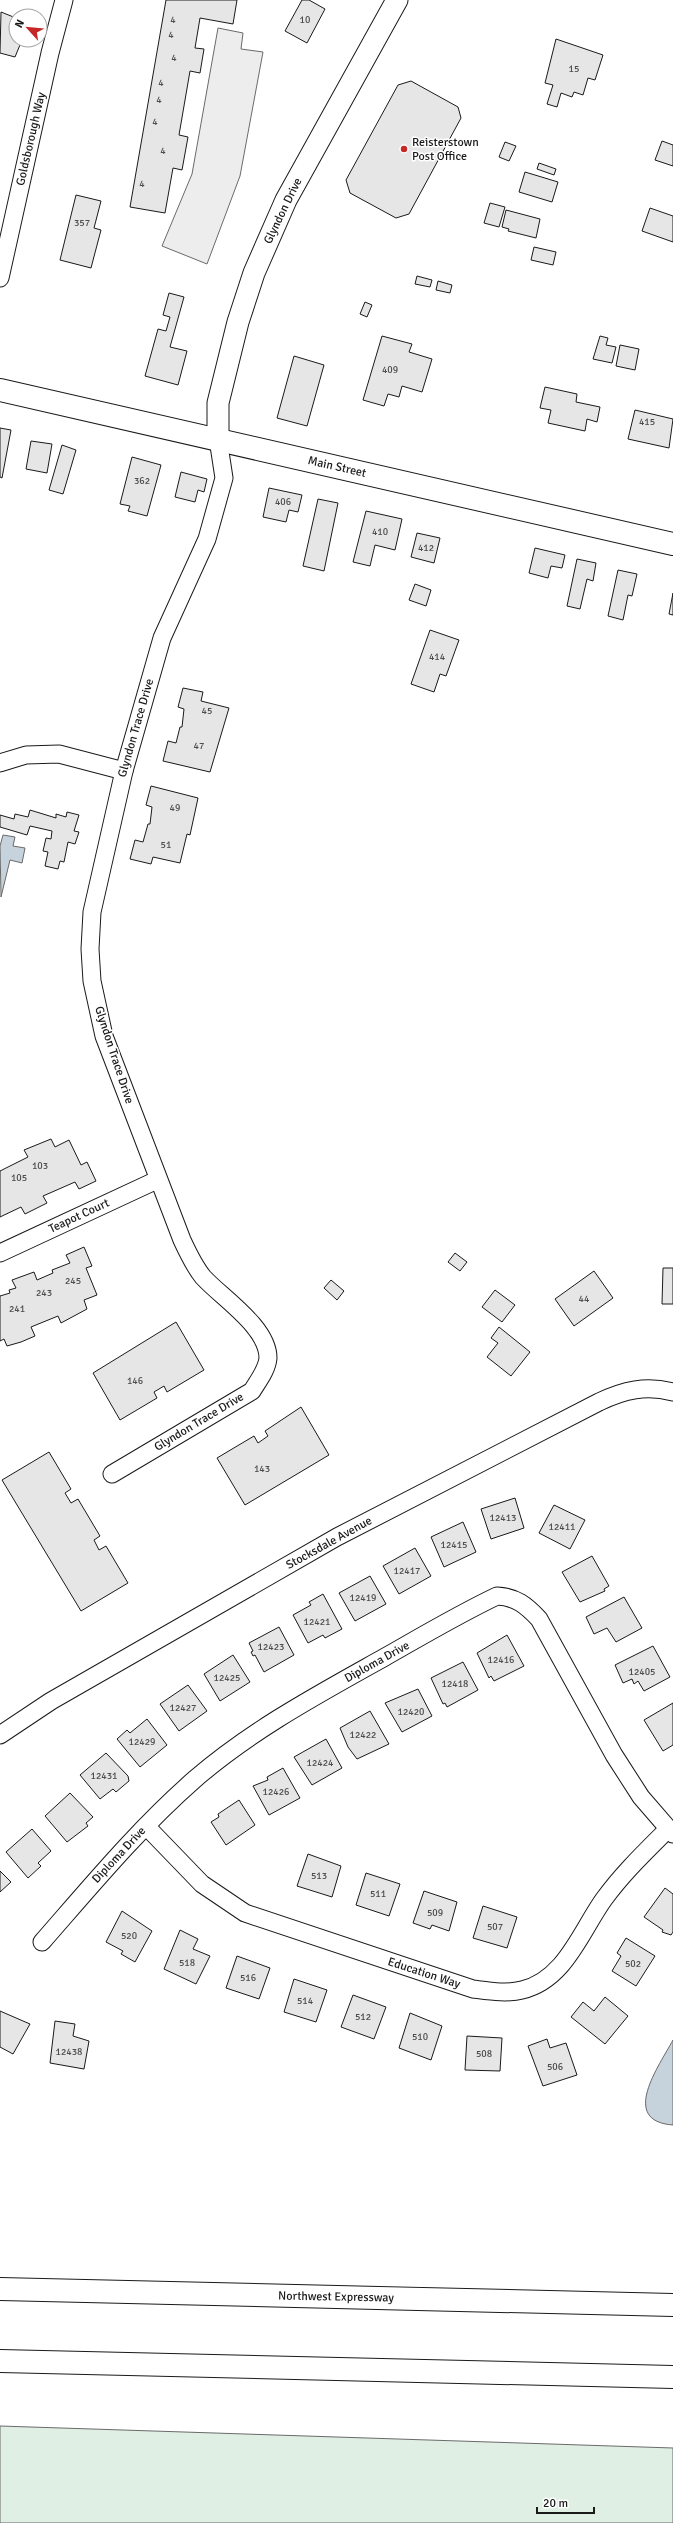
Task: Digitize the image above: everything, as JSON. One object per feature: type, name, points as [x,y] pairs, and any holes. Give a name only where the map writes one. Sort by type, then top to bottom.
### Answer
[{"type":"main road","name":"Main Street","points":[[0,390],[673,544]]},
{"type":"main road","name":"Northwest Expressway","points":[[0,2289],[673,2305]]},
{"type":"main road","points":[[0,2361],[673,2377]]},
{"type":"street","name":"Glyndon Drive","points":[[218,439],[218,403],[238,322],[254,273],[286,200],[397,0]]},
{"type":"street","name":"Goldsborough Way","points":[[0,278],[60,1]]},
{"type":"street","name":"Glyndon Trace Drive","points":[[112,1474],[252,1391],[264,1373],[268,1358],[264,1343],[252,1324],[204,1278],[192,1263],[158,1180],[104,1036],[92,981],[90,949],[92,912],[124,771],[162,638],[208,540],[224,478],[218,439]]},
{"type":"street","points":[[0,763],[26,755],[59,754],[124,771]]},
{"type":"street","name":"Teapot Court","points":[[0,1253],[158,1180]]},
{"type":"street","name":"Stocksdale Avenue","points":[[0,1735],[51,1701],[337,1537],[599,1402],[619,1392],[637,1388],[658,1388],[673,1392]]},
{"type":"street","name":"Diploma Drive","points":[[42,1942],[113,1860],[146,1826],[195,1780],[252,1734],[306,1701],[497,1596],[510,1597],[525,1604],[539,1619],[614,1755],[641,1797],[670,1832]]},
{"type":"street","name":"Education Way","points":[[146,1826],[202,1884],[245,1913],[474,1989],[497,1992],[522,1990],[544,1981],[563,1964],[594,1913],[620,1877],[670,1832]]},
{"type":"green space","points":[[0,2426],[673,2448],[673,2523],[0,2523]]},
{"type":"shaded area","points":[[218,28],[243,33],[241,49],[263,52],[240,176],[207,264],[162,246],[192,174]]},
{"type":"shaded area","points":[[3,835],[15,837],[13,846],[25,848],[22,863],[10,860],[1,897],[0,846]]},
{"type":"shaded area","points":[[673,2040],[673,2125],[657,2121],[648,2114],[646,2103],[653,2077]]},
{"type":"building","points":[[166,0],[237,0],[233,24],[200,18],[195,48],[204,49],[200,73],[190,71],[179,135],[188,137],[182,170],[173,168],[165,213],[130,207]]},
{"type":"building","points":[[302,0],[309,0],[325,9],[307,43],[285,31]]},
{"type":"building","points":[[1,12],[8,15],[8,48],[19,48],[15,57],[0,53]]},
{"type":"building","points":[[556,39],[603,55],[595,80],[588,78],[583,95],[574,92],[572,97],[561,93],[557,107],[547,104],[553,85],[545,83]]},
{"type":"building","name":"Reisterstown Post Office","points":[[411,81],[458,107],[461,118],[409,214],[396,218],[350,193],[346,180],[398,85]]},
{"type":"building","points":[[662,141],[673,145],[673,166],[655,160]]},
{"type":"building","points":[[505,142],[516,146],[509,161],[499,157]]},
{"type":"building","points":[[539,163],[556,169],[554,175],[537,169]]},
{"type":"building","points":[[525,172],[558,182],[552,202],[519,192]]},
{"type":"building","points":[[76,195],[101,201],[94,228],[101,230],[91,268],[60,260]]},
{"type":"building","points":[[490,203],[505,207],[499,227],[484,223]]},
{"type":"building","points":[[650,208],[673,216],[673,242],[642,231]]},
{"type":"building","points":[[506,210],[540,219],[536,238],[508,231],[509,229],[502,227]]},
{"type":"building","points":[[534,247],[556,252],[553,265],[531,260]]},
{"type":"building","points":[[417,276],[432,280],[430,287],[415,284]]},
{"type":"building","points":[[438,281],[452,285],[450,293],[436,290]]},
{"type":"building","points":[[169,293],[184,297],[170,347],[187,351],[178,385],[145,376],[158,329],[166,331],[170,317],[163,315]]},
{"type":"building","points":[[365,302],[372,305],[367,317],[360,314]]},
{"type":"building","points":[[382,336],[412,344],[409,352],[432,359],[422,392],[402,386],[399,397],[388,394],[384,406],[363,400]]},
{"type":"building","points":[[600,336],[608,338],[606,345],[616,347],[612,363],[593,359]]},
{"type":"building","points":[[620,345],[639,349],[635,370],[616,366]]},
{"type":"building","points":[[294,356],[324,365],[307,426],[277,418]]},
{"type":"building","points":[[545,387],[577,394],[576,402],[600,407],[597,422],[587,419],[585,431],[548,423],[551,410],[540,408]]},
{"type":"building","points":[[635,410],[673,419],[669,448],[628,439]]},
{"type":"building","points":[[0,428],[11,430],[2,478],[0,477]]},
{"type":"building","points":[[31,441],[52,444],[47,473],[26,469]]},
{"type":"building","points":[[62,445],[76,450],[63,494],[49,490]]},
{"type":"building","points":[[132,457],[161,465],[147,516],[128,511],[130,506],[120,504]]},
{"type":"building","points":[[181,472],[207,479],[204,492],[198,490],[195,502],[175,497]]},
{"type":"building","points":[[269,488],[302,495],[298,512],[289,510],[286,522],[263,517]]},
{"type":"building","points":[[318,499],[338,503],[324,571],[303,566]]},
{"type":"building","points":[[366,511],[402,519],[395,550],[375,545],[370,566],[353,562]]},
{"type":"building","points":[[417,533],[440,538],[434,563],[411,557]]},
{"type":"building","points":[[535,548],[565,555],[562,568],[551,566],[548,578],[529,573]]},
{"type":"building","points":[[577,559],[596,563],[593,581],[587,579],[580,609],[567,606]]},
{"type":"building","points":[[618,570],[637,574],[632,596],[628,595],[623,620],[608,616]]},
{"type":"building","points":[[415,584],[431,590],[426,606],[409,600]]},
{"type":"building","points":[[673,593],[673,615],[669,614]]},
{"type":"building","points":[[430,630],[459,640],[446,676],[440,674],[434,692],[411,684]]},
{"type":"building","points":[[183,688],[203,692],[201,701],[229,708],[210,772],[163,761],[168,741],[176,743],[180,727],[182,727],[184,709],[178,707]]},
{"type":"building","points":[[151,786],[198,798],[190,835],[187,834],[180,863],[153,857],[151,864],[130,859],[135,840],[143,842],[148,824],[150,824],[152,807],[146,805]]},
{"type":"building","points":[[30,810],[56,818],[56,814],[66,817],[67,812],[79,815],[74,831],[79,832],[75,844],[68,842],[64,862],[60,861],[58,869],[45,866],[48,852],[43,851],[46,838],[51,839],[52,831],[30,826],[27,835],[0,827],[0,815],[14,819],[15,814],[28,817]]},
{"type":"building","points":[[51,1139],[55,1147],[69,1140],[81,1165],[87,1162],[96,1181],[79,1189],[75,1182],[43,1196],[47,1203],[25,1214],[21,1207],[0,1217],[0,1171],[28,1157],[24,1150]]},
{"type":"building","points":[[84,1247],[92,1266],[86,1268],[97,1295],[84,1300],[87,1309],[61,1323],[58,1316],[31,1327],[35,1336],[21,1342],[7,1346],[4,1339],[0,1341],[0,1296],[10,1293],[9,1290],[16,1288],[12,1280],[34,1272],[37,1280],[53,1273],[52,1270],[70,1263],[66,1255]]},
{"type":"building","points":[[455,1253],[467,1262],[460,1271],[448,1262]]},
{"type":"building","points":[[663,1268],[673,1268],[673,1304],[662,1304]]},
{"type":"building","points":[[594,1271],[613,1298],[574,1326],[555,1299]]},
{"type":"building","points":[[331,1280],[344,1291],[337,1300],[324,1288]]},
{"type":"building","points":[[495,1290],[515,1305],[502,1322],[482,1307]]},
{"type":"building","points":[[176,1322],[204,1370],[167,1392],[164,1386],[154,1392],[157,1398],[120,1420],[93,1373]]},
{"type":"building","points":[[499,1327],[530,1352],[511,1376],[487,1357],[498,1343],[491,1338]]},
{"type":"building","points":[[301,1407],[329,1455],[245,1505],[217,1458],[254,1436],[258,1443],[268,1436],[265,1431]]},
{"type":"building","points":[[49,1452],[71,1489],[65,1493],[71,1503],[78,1499],[100,1536],[94,1540],[99,1550],[106,1546],[128,1583],[81,1611],[2,1480]]},
{"type":"building","points":[[515,1498],[524,1528],[491,1539],[481,1509]]},
{"type":"building","points":[[554,1505],[585,1520],[570,1549],[539,1533]]},
{"type":"building","points":[[463,1522],[476,1552],[444,1567],[431,1537]]},
{"type":"building","points":[[415,1548],[431,1576],[399,1594],[383,1566]]},
{"type":"building","points":[[592,1556],[609,1586],[604,1589],[605,1591],[580,1602],[562,1572]]},
{"type":"building","points":[[370,1576],[386,1604],[355,1621],[339,1593]]},
{"type":"building","points":[[323,1594],[342,1629],[325,1638],[323,1635],[308,1643],[293,1615],[311,1605],[309,1602]]},
{"type":"building","points":[[624,1597],[642,1628],[616,1642],[607,1628],[594,1634],[586,1617]]},
{"type":"building","points":[[279,1627],[294,1655],[264,1672],[255,1655],[253,1656],[251,1652],[253,1651],[249,1643]]},
{"type":"building","points":[[507,1635],[524,1666],[494,1681],[491,1676],[489,1678],[477,1653]]},
{"type":"building","points":[[653,1646],[670,1677],[644,1691],[638,1681],[634,1684],[632,1679],[623,1683],[615,1665]]},
{"type":"building","points":[[233,1655],[250,1682],[220,1701],[204,1674]]},
{"type":"building","points":[[463,1662],[478,1690],[447,1707],[445,1703],[443,1704],[431,1678]]},
{"type":"building","points":[[188,1685],[207,1711],[179,1731],[160,1704]]},
{"type":"building","points":[[418,1689],[432,1716],[402,1732],[385,1703]]},
{"type":"building","points":[[673,1703],[673,1745],[663,1751],[644,1720]]},
{"type":"building","points":[[370,1711],[389,1744],[357,1759],[348,1747],[340,1728]]},
{"type":"building","points":[[147,1719],[167,1745],[140,1767],[117,1739],[127,1730],[130,1733]]},
{"type":"building","points":[[326,1739],[342,1768],[312,1785],[294,1757]]},
{"type":"building","points":[[106,1753],[128,1776],[129,1781],[116,1792],[113,1789],[100,1799],[80,1775]]},
{"type":"building","points":[[283,1768],[300,1798],[269,1815],[253,1786],[268,1780],[267,1777]]},
{"type":"building","points":[[70,1793],[93,1817],[86,1823],[88,1826],[67,1842],[45,1816]]},
{"type":"building","points":[[239,1800],[255,1825],[226,1845],[211,1822],[219,1817],[218,1814]]},
{"type":"building","points":[[32,1829],[51,1851],[38,1863],[41,1866],[28,1878],[6,1852]]},
{"type":"building","points":[[308,1854],[341,1866],[332,1897],[297,1886]]},
{"type":"building","points":[[0,1871],[11,1882],[0,1892]]},
{"type":"building","points":[[366,1873],[400,1884],[389,1916],[356,1905]]},
{"type":"building","points":[[665,1888],[673,1894],[673,1932],[671,1935],[662,1932],[663,1930],[644,1917]]},
{"type":"building","points":[[424,1891],[457,1902],[449,1931],[432,1925],[430,1929],[413,1923]]},
{"type":"building","points":[[483,1906],[517,1917],[507,1948],[473,1938]]},
{"type":"building","points":[[122,1911],[152,1931],[135,1962],[121,1954],[123,1951],[106,1942]]},
{"type":"building","points":[[180,1930],[198,1939],[193,1949],[210,1956],[196,1984],[164,1969]]},
{"type":"building","points":[[626,1938],[655,1956],[636,1986],[612,1971],[621,1956],[617,1953]]},
{"type":"building","points":[[237,1956],[270,1968],[259,1999],[226,1988]]},
{"type":"building","points":[[294,1979],[327,1990],[316,2022],[284,2012]]},
{"type":"building","points":[[353,1995],[386,2007],[374,2039],[341,2027]]},
{"type":"building","points":[[605,1997],[628,2016],[605,2044],[571,2017],[583,2002],[594,2011]]},
{"type":"building","points":[[0,2011],[30,2024],[13,2054],[0,2047]]},
{"type":"building","points":[[410,2013],[442,2026],[431,2060],[399,2048]]},
{"type":"building","points":[[55,2021],[75,2024],[73,2036],[89,2041],[84,2069],[50,2063]]},
{"type":"building","points":[[467,2036],[502,2038],[500,2071],[465,2070]]},
{"type":"building","points":[[547,2039],[550,2048],[566,2043],[577,2075],[543,2086],[528,2046]]},
{"type":"place","name":"Reisterstown Post Office","points":[[404,149]]}]
